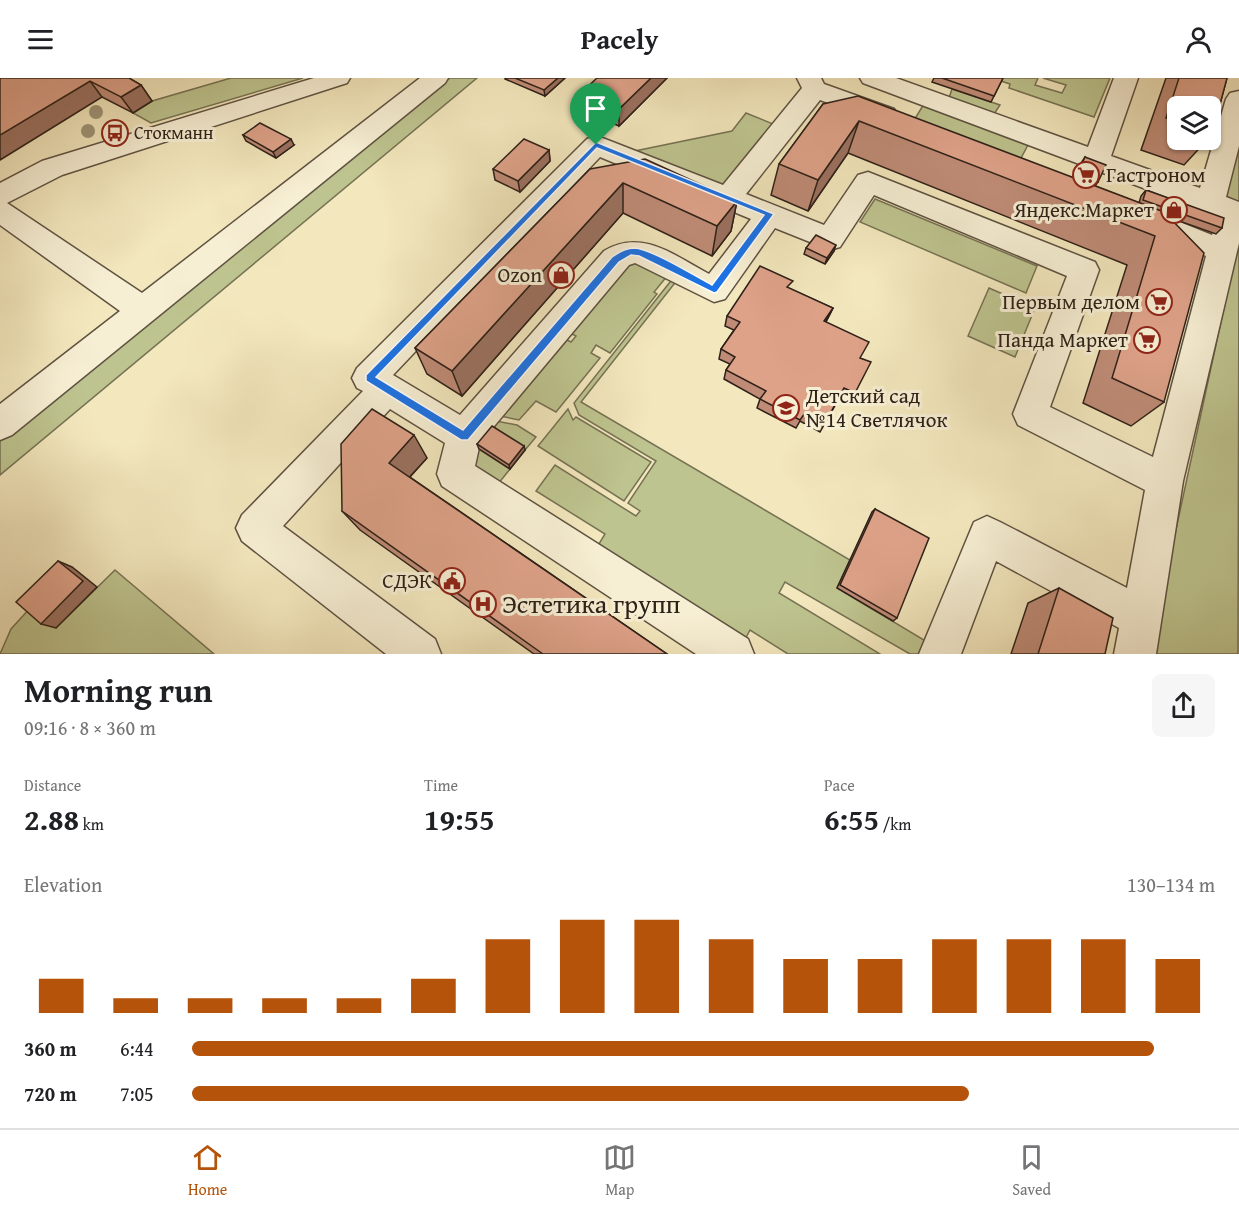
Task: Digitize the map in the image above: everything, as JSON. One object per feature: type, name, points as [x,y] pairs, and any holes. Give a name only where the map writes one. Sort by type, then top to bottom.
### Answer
[{"type":"street","points":[[0,195],[52,168],[338,78]]},
{"type":"street","points":[[0,424],[436,78]]},
{"type":"street","points":[[872,78],[1228,209]]},
{"type":"street","points":[[1096,161],[1126,78]]},
{"type":"street","points":[[729,197],[812,84],[913,126]]},
{"type":"street","points":[[940,654],[987,535],[1138,635],[1165,481],[1222,250],[1239,99]]},
{"type":"street","points":[[464,436],[369,378],[596,145],[830,238],[868,182],[1084,270],[1030,414],[1165,481]]},
{"type":"street","points":[[1119,206],[1222,250]]},
{"type":"street","points":[[0,211],[143,310]]},
{"type":"street","points":[[733,654],[455,474],[464,436],[615,259],[631,251],[640,252],[714,290],[770,214]]},
{"type":"street","points":[[387,389],[255,528],[420,654]]},
{"type":"green space","points":[[231,78],[303,78],[151,123],[133,113],[152,101]]},
{"type":"green space","points":[[450,78],[477,78],[0,475],[0,437]]},
{"type":"green space","points":[[1003,78],[1038,78],[1035,85],[1062,93],[1066,85],[1043,78],[1110,78],[1094,117],[1009,88],[1010,84],[1001,81]]},
{"type":"green space","points":[[952,89],[1000,105],[994,114],[949,98]]},
{"type":"green space","points":[[924,104],[1029,143],[1020,160],[914,120]]},
{"type":"green space","points":[[746,113],[778,126],[724,186],[630,152],[732,131]]},
{"type":"green space","points":[[1239,121],[1239,204],[1220,198]]},
{"type":"green space","points":[[875,199],[1037,266],[1026,293],[860,222]]},
{"type":"green space","points":[[1239,244],[1238,654],[1149,654],[1235,257]]},
{"type":"green space","points":[[635,262],[668,275],[654,292],[657,294],[610,353],[596,345],[591,353],[600,358],[556,412],[536,401],[519,420],[500,416],[565,339],[571,342],[576,336],[570,333],[629,263]]},
{"type":"green space","points":[[674,277],[678,279],[581,402],[850,560],[837,588],[929,643],[924,654],[910,654],[785,582],[779,593],[880,654],[788,654],[750,630],[741,647],[594,552],[605,534],[536,491],[555,465],[636,516],[640,511],[628,503],[656,461],[579,415],[574,403]]},
{"type":"green space","points":[[989,288],[1035,308],[1015,357],[968,336]]},
{"type":"green space","points":[[568,409],[573,420],[576,417],[651,462],[624,501],[538,446]]},
{"type":"green space","points":[[496,421],[517,425],[536,437],[525,450],[494,430]]},
{"type":"green space","points":[[479,449],[510,469],[494,489],[462,468]]},
{"type":"green space","points":[[115,570],[214,654],[0,654],[11,629],[31,607],[56,628]]},
{"type":"building","points":[[0,78],[129,78],[141,85],[121,97],[90,81],[0,135]]},
{"type":"building","points":[[515,78],[558,78],[544,90]]},
{"type":"building","points":[[597,78],[651,78],[619,109],[581,93]]},
{"type":"building","points":[[942,78],[1003,78],[994,96]]},
{"type":"building","points":[[1179,78],[1227,78],[1221,100],[1221,96],[1173,96]]},
{"type":"building","points":[[858,96],[1164,212],[1204,253],[1164,402],[1112,378],[1155,236],[859,121],[818,180],[779,164],[823,104]]},
{"type":"building","points":[[260,123],[291,139],[273,152],[243,135]]},
{"type":"building","points":[[524,139],[549,150],[518,181],[493,169]]},
{"type":"building","points":[[1085,157],[1106,165],[1098,182],[1077,175]]},
{"type":"building","points":[[645,159],[737,201],[717,226],[623,183],[452,371],[415,348],[590,169]]},
{"type":"building","points":[[1146,190],[1224,218],[1222,228],[1143,200]]},
{"type":"building","points":[[816,235],[836,245],[827,258],[806,248]]},
{"type":"building","points":[[760,266],[793,281],[787,287],[833,308],[824,321],[869,342],[860,358],[871,362],[855,393],[844,388],[825,423],[805,413],[800,420],[760,399],[766,391],[726,370],[735,357],[721,349],[740,322],[727,316]]},
{"type":"building","points":[[372,409],[414,435],[389,463],[667,654],[543,654],[342,511],[341,444]]},
{"type":"building","points":[[492,426],[524,446],[509,465],[477,444]]},
{"type":"building","points":[[875,509],[929,538],[897,618],[840,585]]},
{"type":"building","points":[[58,561],[83,581],[41,624],[16,602]]},
{"type":"building","points":[[1059,588],[1113,618],[1105,654],[1038,654]]},
{"type":"place","name":"Стокманн","points":[[115,133]]},
{"type":"place","name":"Гастроном","points":[[1086,175]]},
{"type":"place","name":"Яндекс.Маркет","points":[[1174,210]]},
{"type":"place","name":"Ozon","points":[[561,275]]},
{"type":"place","name":"Первым делом","points":[[1159,302]]},
{"type":"place","name":"Панда Маркет","points":[[1147,340]]},
{"type":"place","name":"Детский сад №14 Светлячок","points":[[786,408]]},
{"type":"place","name":"СДЭК","points":[[452,581]]},
{"type":"place","name":"Эстетика групп","points":[[483,604]]},
{"type":"route","points":[[596,145],[770,214],[714,290],[640,252],[631,251],[615,259],[464,436],[369,378],[552,190],[596,145]]}]
